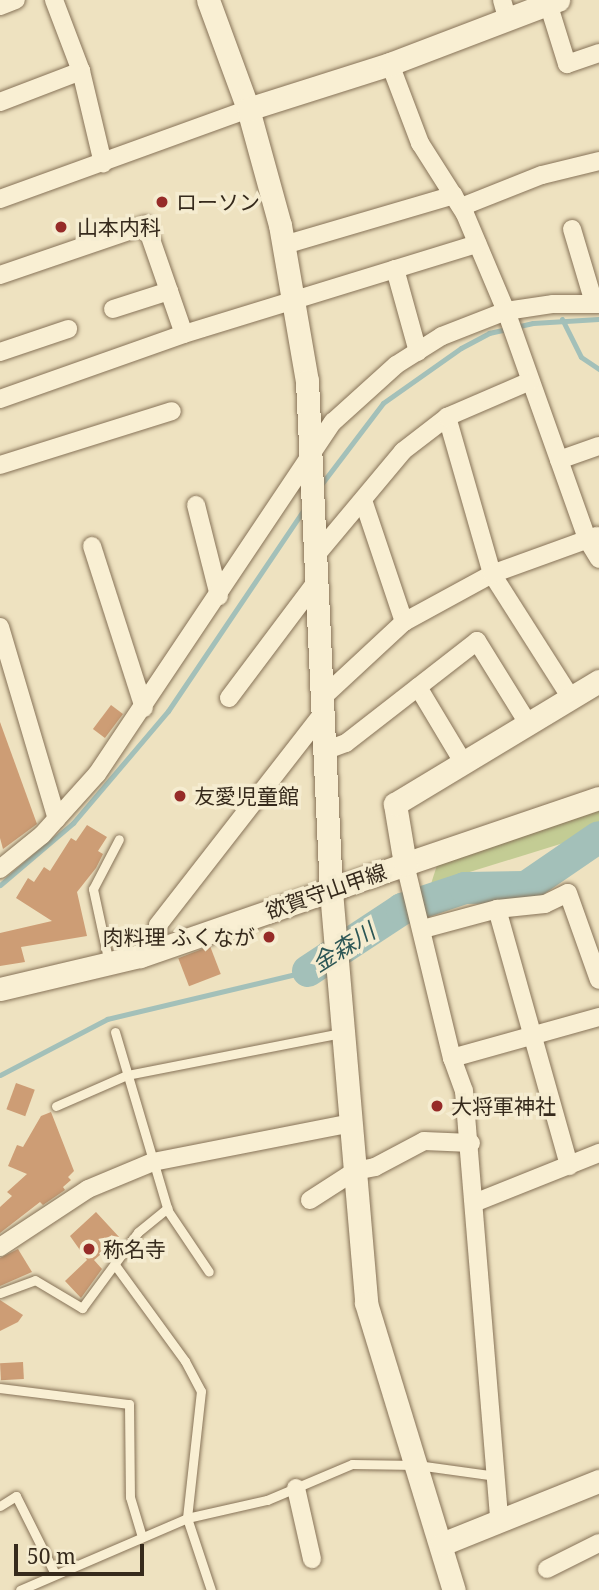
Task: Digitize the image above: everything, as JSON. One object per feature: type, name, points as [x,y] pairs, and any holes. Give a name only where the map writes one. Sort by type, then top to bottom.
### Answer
[{"type":"street","points":[[0,6],[16,0]]},
{"type":"street","points":[[54,0],[81,71],[103,163]]},
{"type":"street","points":[[208,0],[248,109],[284,244],[307,381],[331,890],[366,1303],[454,1590]]},
{"type":"street","points":[[0,199],[248,109],[390,64],[505,9],[553,2],[567,64],[599,53]]},
{"type":"street","points":[[390,64],[420,143],[458,201],[507,314],[559,460],[593,537],[599,559]]},
{"type":"street","points":[[0,102],[81,71]]},
{"type":"street","points":[[284,244],[458,201],[542,175],[599,162]]},
{"type":"street","points":[[0,275],[146,225],[184,334]]},
{"type":"street","points":[[0,869],[57,819],[97,774],[144,708],[333,422],[396,365],[442,337],[507,314],[597,303],[572,229]]},
{"type":"street","points":[[0,399],[184,334],[477,244]]},
{"type":"street","points":[[395,269],[418,352]]},
{"type":"street","points":[[113,309],[169,291]]},
{"type":"street","points":[[0,352],[68,330]]},
{"type":"street","points":[[317,554],[403,451],[447,417],[530,382]]},
{"type":"street","points":[[0,465],[172,411]]},
{"type":"street","points":[[447,417],[492,574],[571,698]]},
{"type":"street","points":[[559,460],[599,446]]},
{"type":"street","points":[[363,500],[404,622]]},
{"type":"street","points":[[196,505],[219,596]]},
{"type":"street","points":[[154,951],[158,925],[322,706],[404,622],[492,574],[593,537]]},
{"type":"street","points":[[92,546],[144,708]]},
{"type":"street","points":[[229,698],[317,580]]},
{"type":"street","points":[[0,626],[57,819]]},
{"type":"street","points":[[324,751],[346,743],[477,641],[529,725]]},
{"type":"street","name":"欲賀守山甲線","points":[[0,989],[154,951],[405,864],[395,804],[599,681]]},
{"type":"street","points":[[418,687],[464,764]]},
{"type":"street","points":[[499,1518],[471,1143],[464,1091],[452,1058],[423,929],[405,864],[599,798]]},
{"type":"street","points":[[423,929],[497,909],[545,904],[568,893],[599,980]]},
{"type":"street","points":[[497,909],[569,1166]]},
{"type":"street","points":[[452,1058],[599,1017]]},
{"type":"street","points":[[0,1247],[88,1189],[153,1162],[351,1123]]},
{"type":"street","points":[[310,1200],[355,1171],[375,1167],[424,1141],[471,1143]]},
{"type":"street","points":[[474,1203],[599,1153]]},
{"type":"street","points":[[442,1544],[499,1518],[599,1481]]},
{"type":"street","points":[[296,1488],[312,1559]]},
{"type":"street","points":[[547,1569],[599,1543]]},
{"type":"lane","points":[[110,964],[93,890],[119,839]]},
{"type":"lane","points":[[56,1106],[127,1075],[343,1025]]},
{"type":"lane","points":[[114,1032],[168,1208],[209,1272]]},
{"type":"lane","points":[[0,1293],[36,1280],[82,1308],[138,1232],[168,1208]]},
{"type":"lane","points":[[116,1265],[185,1362],[201,1391],[187,1518],[211,1590]]},
{"type":"lane","points":[[0,1388],[129,1404],[130,1497],[142,1536]]},
{"type":"lane","points":[[20,1590],[187,1518],[267,1500],[352,1464],[417,1465],[496,1476]]},
{"type":"lane","points":[[0,1506],[16,1496],[28,1513],[55,1574]]},
{"type":"green space","points":[[599,811],[599,832],[431,884],[437,865]]},
{"type":"building","points":[[111,705],[123,714],[105,738],[93,729]]},
{"type":"building","points":[[0,722],[37,824],[3,849],[0,838]]},
{"type":"building","points":[[87,825],[107,837],[98,851],[103,854],[96,868],[77,892],[87,936],[21,947],[25,962],[0,966],[0,933],[52,921],[16,898],[28,878],[34,882],[44,867],[50,871],[71,838],[76,841]]},
{"type":"building","points":[[210,946],[221,974],[189,986],[178,958]]},
{"type":"building","points":[[16,1083],[35,1090],[25,1116],[6,1109]]},
{"type":"building","points":[[51,1112],[74,1171],[68,1177],[71,1180],[63,1187],[65,1190],[43,1205],[40,1202],[0,1233],[0,1207],[12,1196],[7,1192],[27,1174],[8,1166],[17,1145],[23,1147],[41,1116]]},
{"type":"building","points":[[96,1212],[120,1238],[94,1260],[102,1269],[81,1298],[65,1281],[87,1260],[70,1236]]},
{"type":"building","points":[[18,1249],[32,1272],[0,1286],[0,1258]]},
{"type":"building","points":[[0,1300],[23,1315],[18,1322],[0,1331]]},
{"type":"building","points":[[23,1362],[24,1379],[1,1380],[0,1363]]},
{"type":"waterway","points":[[562,319],[581,357],[599,369]]},
{"type":"waterway","points":[[320,486],[383,403],[461,348],[489,333],[533,323],[599,319]]},
{"type":"waterway","points":[[0,885],[73,823],[168,711],[304,509]]},
{"type":"waterway","name":"金森川","points":[[308,971],[402,909],[465,888],[526,887],[599,837]]},
{"type":"waterway","name":"金森川","points":[[0,1075],[107,1019],[308,971]]},
{"type":"place","name":"ローソン","points":[[162,202]]},
{"type":"place","name":"山本内科","points":[[61,227]]},
{"type":"place","name":"友愛児童館","points":[[180,796]]},
{"type":"place","name":"肉料理 ふくなが","points":[[269,937]]},
{"type":"place","name":"大将軍神社","points":[[437,1106]]},
{"type":"place","name":"称名寺","points":[[89,1249]]}]
